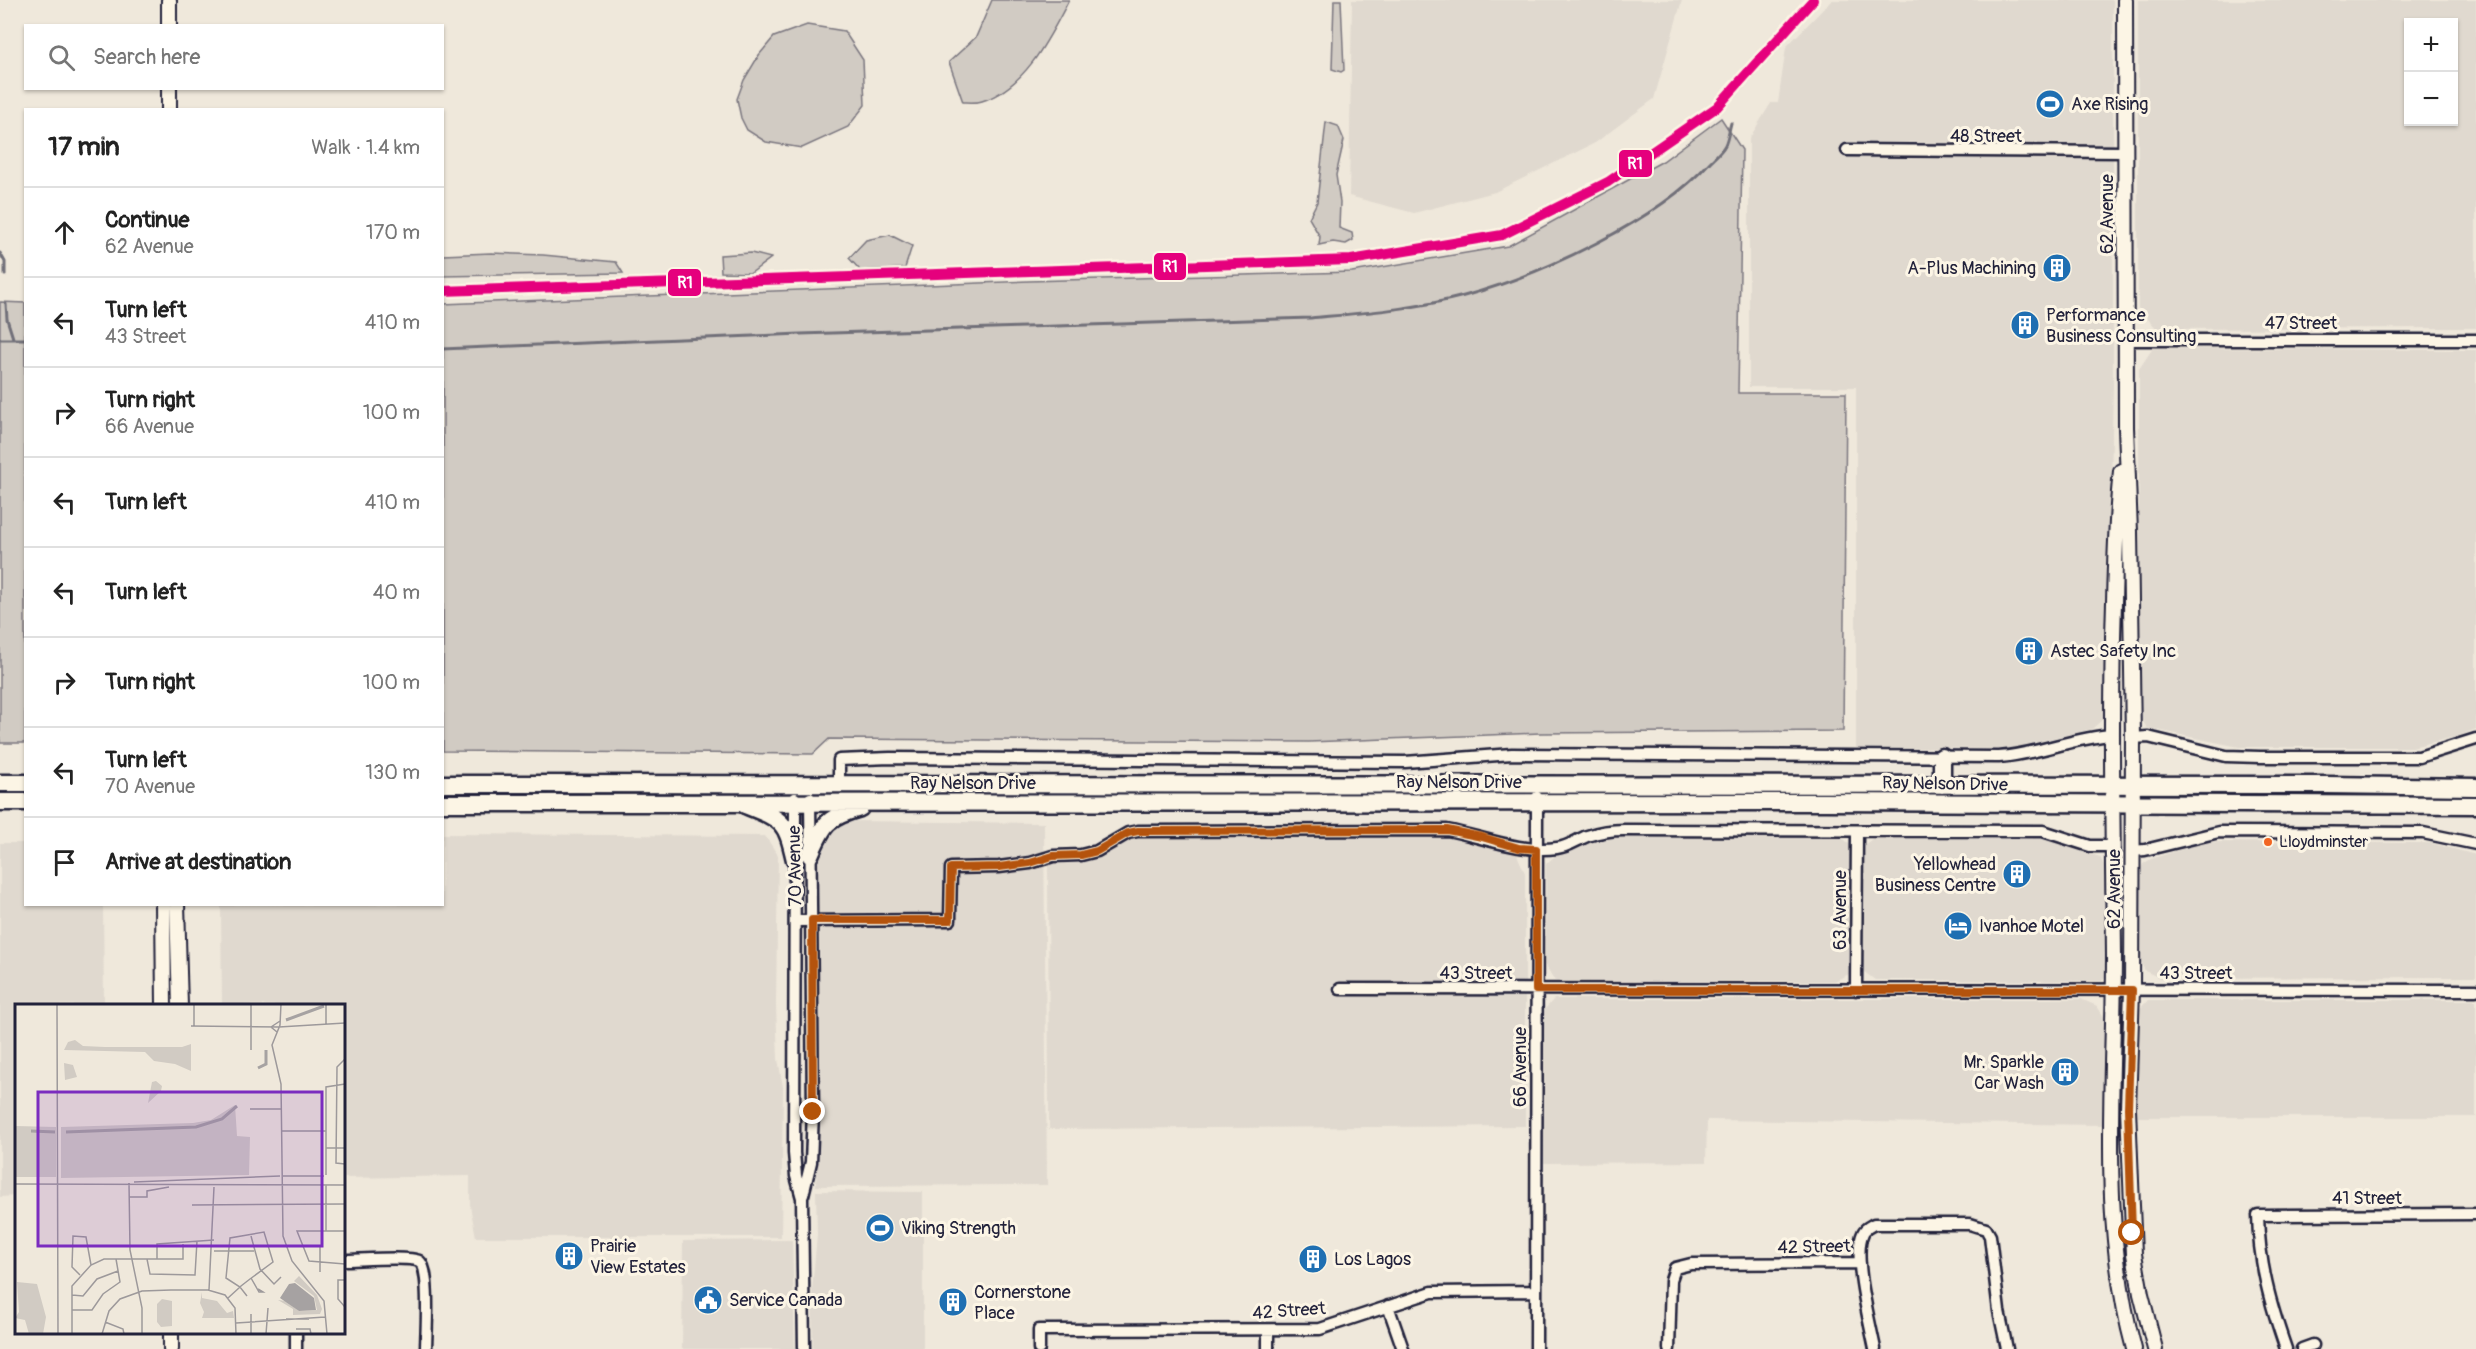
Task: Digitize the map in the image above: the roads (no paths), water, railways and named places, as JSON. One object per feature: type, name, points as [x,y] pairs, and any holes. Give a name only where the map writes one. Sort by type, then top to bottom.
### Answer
[{"type":"highway","points":[[1942,757],[1942,785]]},
{"type":"highway","points":[[0,783],[24,783]]},
{"type":"highway","name":"Ray Nelson Drive","points":[[444,784],[2476,787]]},
{"type":"highway","name":"Ray Nelson Drive","points":[[444,803],[802,801],[2476,805]]},
{"type":"highway","points":[[0,802],[24,802]]},
{"type":"highway","points":[[736,802],[772,816],[782,823],[802,858],[831,818],[885,802]]},
{"type":"main road","points":[[169,0],[169,24]]},
{"type":"main road","name":"62 Avenue","points":[[2125,0],[2126,427],[2133,738],[2132,990],[2128,1108],[2132,1233],[2140,1294],[2155,1349]]},
{"type":"main road","points":[[169,90],[169,108]]},
{"type":"main road","name":"62 Avenue","points":[[2126,427],[2116,533],[2111,735],[2114,990],[2111,1169],[2112,1223],[2117,1276],[2134,1349]]},
{"type":"main road","points":[[163,906],[165,1004]]},
{"type":"main road","points":[[177,906],[180,1004]]},
{"type":"street","name":"48 Street","points":[[1847,150],[2125,152]]},
{"type":"street","name":"47 Street","points":[[2126,340],[2476,340]]},
{"type":"street","points":[[839,784],[839,760],[890,758],[1405,762],[1512,754],[1942,757],[2026,755],[2091,737],[2111,735]]},
{"type":"street","points":[[2133,738],[2148,737],[2226,756],[2259,757],[2419,757],[2476,739]]},
{"type":"street","name":"70 Avenue","points":[[802,784],[802,858],[795,921],[794,1153],[796,1176],[802,1198],[804,1349]]},
{"type":"street","name":"66 Avenue","points":[[1536,1349],[1537,785]]},
{"type":"street","name":"70 Avenue","points":[[802,801],[802,858],[812,920],[811,1162],[802,1198]]},
{"type":"street","points":[[795,921],[950,920],[951,868],[999,867],[1030,863],[1053,856],[1081,855],[1097,851],[1128,833],[1138,831],[1447,830],[1519,848],[1536,849],[1563,847],[1587,836],[1613,830],[2043,831],[2090,846],[2113,846]]},
{"type":"street","name":"63 Avenue","points":[[1856,990],[1857,831]]},
{"type":"street","points":[[2132,851],[2225,832],[2423,833],[2476,844]]},
{"type":"street","name":"43 Street","points":[[1340,989],[2476,990]]},
{"type":"street","name":"41 Street","points":[[2286,1349],[2268,1298],[2259,1248],[2258,1215],[2476,1214]]},
{"type":"street","name":"42 Street","points":[[1670,1349],[1671,1280],[1675,1268],[1691,1264],[1860,1263],[1862,1235],[1866,1228],[1874,1224],[1970,1224],[1986,1229],[1990,1236],[1996,1292],[2007,1349]]},
{"type":"street","points":[[345,1260],[418,1261],[424,1268],[426,1349]]},
{"type":"street","points":[[1860,1263],[1875,1349]]},
{"type":"street","name":"42 Street","points":[[1039,1349],[1039,1330],[1320,1329],[1432,1292],[1536,1291]]},
{"type":"street","points":[[1388,1306],[1403,1349]]},
{"type":"street","points":[[1268,1330],[1268,1349]]},
{"type":"street","points":[[2302,1349],[2313,1345]]},
{"type":"waterway","points":[[444,349],[800,334],[1311,318],[1427,304],[1494,287],[1562,260],[1629,225],[1688,184],[1725,145],[1731,123]]},
{"type":"waterway","points":[[0,253],[5,262],[5,275]]},
{"type":"waterway","points":[[6,304],[7,319],[13,338]]},
{"type":"waterway","points":[[0,339],[24,339]]},
{"type":"place","name":"Axe Rising","points":[[2050,104]]},
{"type":"place","name":"A-Plus Machining","points":[[2057,268]]},
{"type":"place","name":"Performance Business Consulting","points":[[2025,325]]},
{"type":"place","name":"Astec Safety Inc","points":[[2029,651]]},
{"type":"place","name":"Lloydminster","points":[[2268,842]]},
{"type":"place","name":"Yellowhead Business Centre","points":[[2017,874]]},
{"type":"place","name":"Ivanhoe Motel","points":[[1958,926]]},
{"type":"place","name":"Mr. Sparkle Car Wash","points":[[2065,1072]]},
{"type":"place","name":"Viking Strength","points":[[880,1228]]},
{"type":"place","name":"Prairie View Estates","points":[[569,1256]]},
{"type":"place","name":"Los Lagos","points":[[1313,1259]]},
{"type":"place","name":"Service Canada","points":[[708,1300]]},
{"type":"place","name":"Cornerstone Place","points":[[953,1302]]}]
